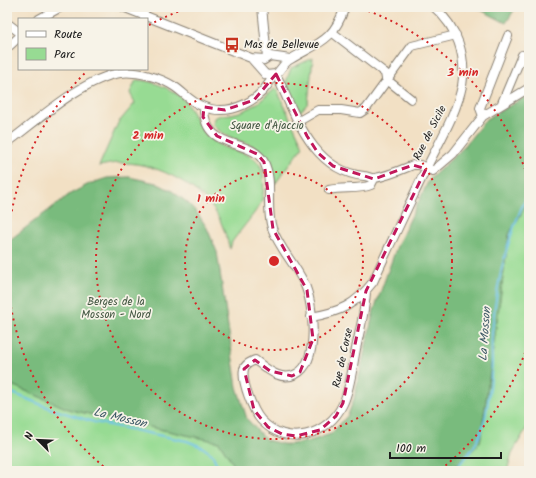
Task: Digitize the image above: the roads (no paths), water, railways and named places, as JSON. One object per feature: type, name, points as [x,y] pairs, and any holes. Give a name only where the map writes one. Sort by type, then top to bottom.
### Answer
[{"type":"street","points":[[41,18],[61,7]]},
{"type":"street","points":[[123,7],[251,58],[290,59]]},
{"type":"street","points":[[262,7],[266,58],[261,64],[262,70]]},
{"type":"street","points":[[7,143],[86,85],[102,78],[120,73],[145,75],[164,81],[175,87],[194,102],[204,107],[225,110],[254,100],[263,91],[276,73],[290,59],[320,44],[333,33],[345,7]]},
{"type":"street","name":"Rue de Sicile","points":[[329,190],[365,187],[371,185],[374,179],[413,165],[420,165],[426,169],[443,135],[462,85],[463,63],[456,35],[444,16],[434,7]]},
{"type":"street","points":[[7,23],[18,31]]},
{"type":"street","points":[[333,33],[385,73],[386,79],[411,99]]},
{"type":"street","points":[[299,121],[318,110],[341,110],[360,113],[366,109],[386,79],[412,46],[456,35]]},
{"type":"street","points":[[483,116],[480,108],[508,36]]},
{"type":"street","points":[[7,48],[18,38]]},
{"type":"street","points":[[502,103],[522,55]]},
{"type":"street","points":[[251,58],[266,75],[276,73]]},
{"type":"street","points":[[276,58],[280,62],[276,73],[299,121],[318,154],[344,171],[374,179]]},
{"type":"street","points":[[426,169],[433,171],[453,154],[483,116],[502,103],[529,88]]},
{"type":"street","points":[[204,107],[204,117],[209,128],[217,136],[257,154],[264,162],[269,181],[269,215],[273,229],[304,282],[307,290],[311,317],[336,313],[350,306],[366,292]]},
{"type":"street","name":"Rue de Corse","points":[[311,317],[313,339],[308,358],[300,372],[292,376],[280,375],[270,371],[256,360],[248,363],[244,369],[246,389],[254,410],[260,420],[268,427],[282,434],[296,436],[310,434],[320,430],[336,416],[348,388],[365,309],[366,292],[373,282],[426,169]]},
{"type":"waterway","name":"La Mosson","points":[[453,471],[474,447],[480,435],[486,415],[492,363],[492,332],[496,296],[514,225],[529,192]]},
{"type":"waterway","name":"La Mosson","points":[[7,391],[52,409],[94,422],[187,441],[202,447],[212,454],[220,471]]},
{"type":"place","name":"Mas de Bellevue","points":[[232,45]]},
{"type":"park label","name":"Square d'Ajaccio","points":[[267,126]]},
{"type":"park label","name":"Berges de la Mosson - Nord","points":[[116,308]]}]
